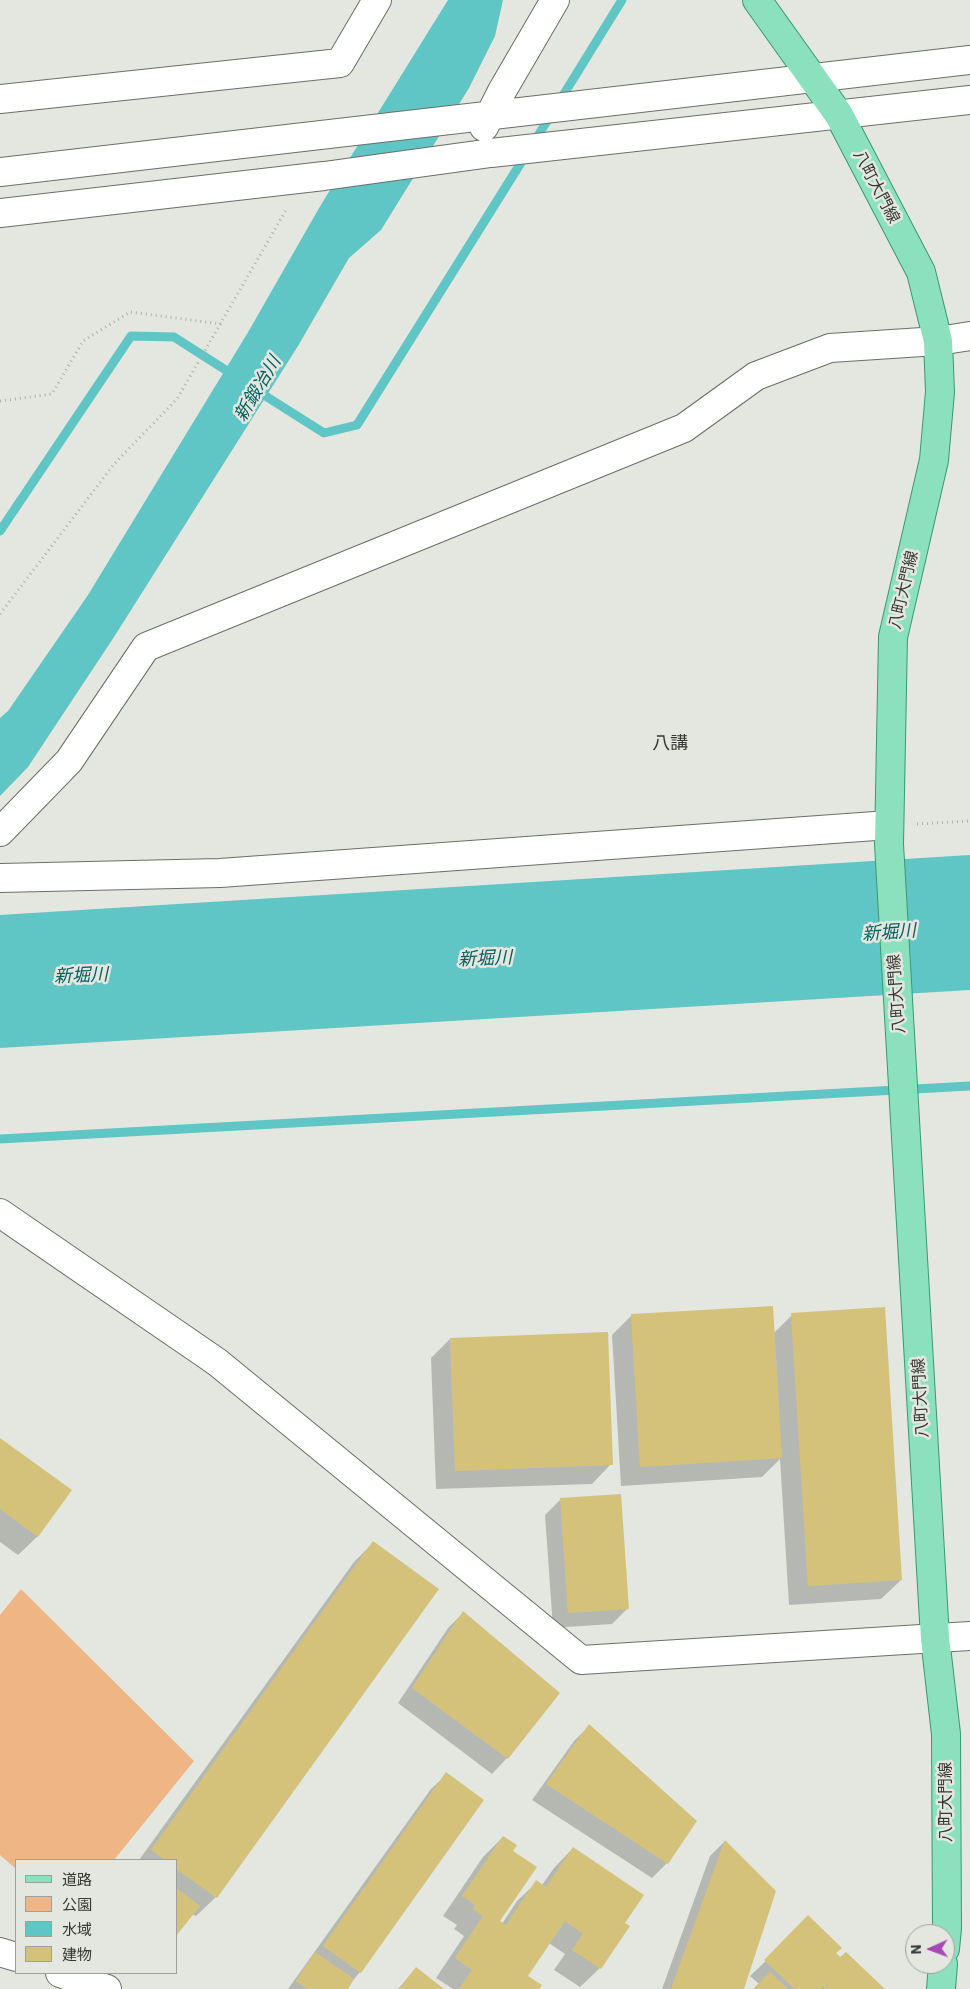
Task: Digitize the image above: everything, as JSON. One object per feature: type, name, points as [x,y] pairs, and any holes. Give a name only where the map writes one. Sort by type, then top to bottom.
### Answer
[{"type":"main road","name":"八町大門線","points":[[757,0],[839,115],[921,272],[938,341],[940,392],[934,460],[893,637],[889,834],[898,1022],[902,1051],[935,1638],[946,1734],[947,1924]]},
{"type":"main road","points":[[941,1989],[942,1974]]},
{"type":"street","points":[[0,99],[340,63],[377,0]]},
{"type":"street","points":[[467,156],[555,0]]},
{"type":"street","points":[[0,172],[970,60]]},
{"type":"street","points":[[0,213],[324,176],[467,156],[970,100]]},
{"type":"street","points":[[0,832],[69,761],[146,648],[684,428],[756,376],[830,348],[938,341],[970,336]]},
{"type":"street","points":[[0,878],[220,873],[889,834]]},
{"type":"street","points":[[0,1213],[217,1362],[581,1660],[970,1636]]},
{"type":"street","points":[[0,1952],[15,1958]]},
{"type":"street","points":[[63,1974],[107,1989]]},
{"type":"path","points":[[0,614],[114,464],[177,399],[287,208],[286,180]]},
{"type":"path","points":[[0,400],[52,394],[84,341],[130,312],[221,324]]},
{"type":"path","points":[[889,834],[970,821]]},
{"type":"green space","points":[[21,1589],[194,1761],[115,1859],[15,1859],[15,1868],[0,1855],[0,1615]]},
{"type":"water","name":"新鍛冶川","points":[[448,0],[503,0],[495,36],[469,88],[381,230],[349,258],[298,346],[114,637],[28,767],[0,796],[0,718],[8,711],[88,595],[247,334],[322,203]]},
{"type":"water","name":"新堀川","points":[[970,855],[970,990],[0,1048],[0,915]]},
{"type":"building","points":[[773,1306],[782,1458],[640,1467],[631,1314]]},
{"type":"building","points":[[885,1307],[902,1580],[808,1586],[791,1313]]},
{"type":"building","points":[[608,1332],[613,1465],[455,1471],[450,1338]]},
{"type":"building","points":[[0,1438],[72,1490],[38,1537],[0,1509]]},
{"type":"building","points":[[621,1494],[629,1609],[568,1613],[560,1498]]},
{"type":"building","points":[[373,1541],[439,1589],[217,1898],[178,1870],[178,1859],[164,1859],[151,1850]]},
{"type":"building","points":[[463,1611],[560,1693],[508,1759],[412,1688]]},
{"type":"building","points":[[589,1724],[697,1821],[668,1864],[546,1784]]},
{"type":"building","points":[[446,1772],[484,1800],[361,1973],[323,1946]]},
{"type":"building","points":[[503,1836],[517,1845],[513,1851],[537,1867],[500,1921],[506,1925],[536,1880],[546,1887],[573,1847],[644,1895],[625,1923],[630,1926],[601,1969],[572,1950],[583,1934],[565,1921],[528,1976],[542,1985],[539,1989],[459,1989],[472,1970],[455,1958],[483,1916],[473,1909],[475,1905],[462,1896]]},
{"type":"building","points":[[725,1840],[776,1891],[744,1989],[671,1989]]},
{"type":"building","points":[[178,1890],[200,1906],[178,1934]]},
{"type":"building","points":[[808,1915],[842,1948],[836,1953],[840,1957],[846,1952],[885,1989],[826,1989],[823,1986],[821,1989],[795,1989],[764,1960]]},
{"type":"building","points":[[315,1952],[354,1979],[348,1989],[308,1989],[296,1981]]},
{"type":"building","points":[[416,1967],[444,1989],[399,1989]]},
{"type":"building","points":[[770,1972],[788,1989],[753,1989]]},
{"type":"waterway","points":[[559,102],[622,0]]},
{"type":"waterway","points":[[534,142],[552,113]]},
{"type":"waterway","name":"新鍛冶川","points":[[256,390],[324,433],[357,425],[527,153]]},
{"type":"waterway","points":[[0,531],[131,336],[174,337],[235,376]]},
{"type":"waterway","points":[[0,1139],[970,1086]]},
{"type":"district","name":"八講","points":[[670,744]]}]
